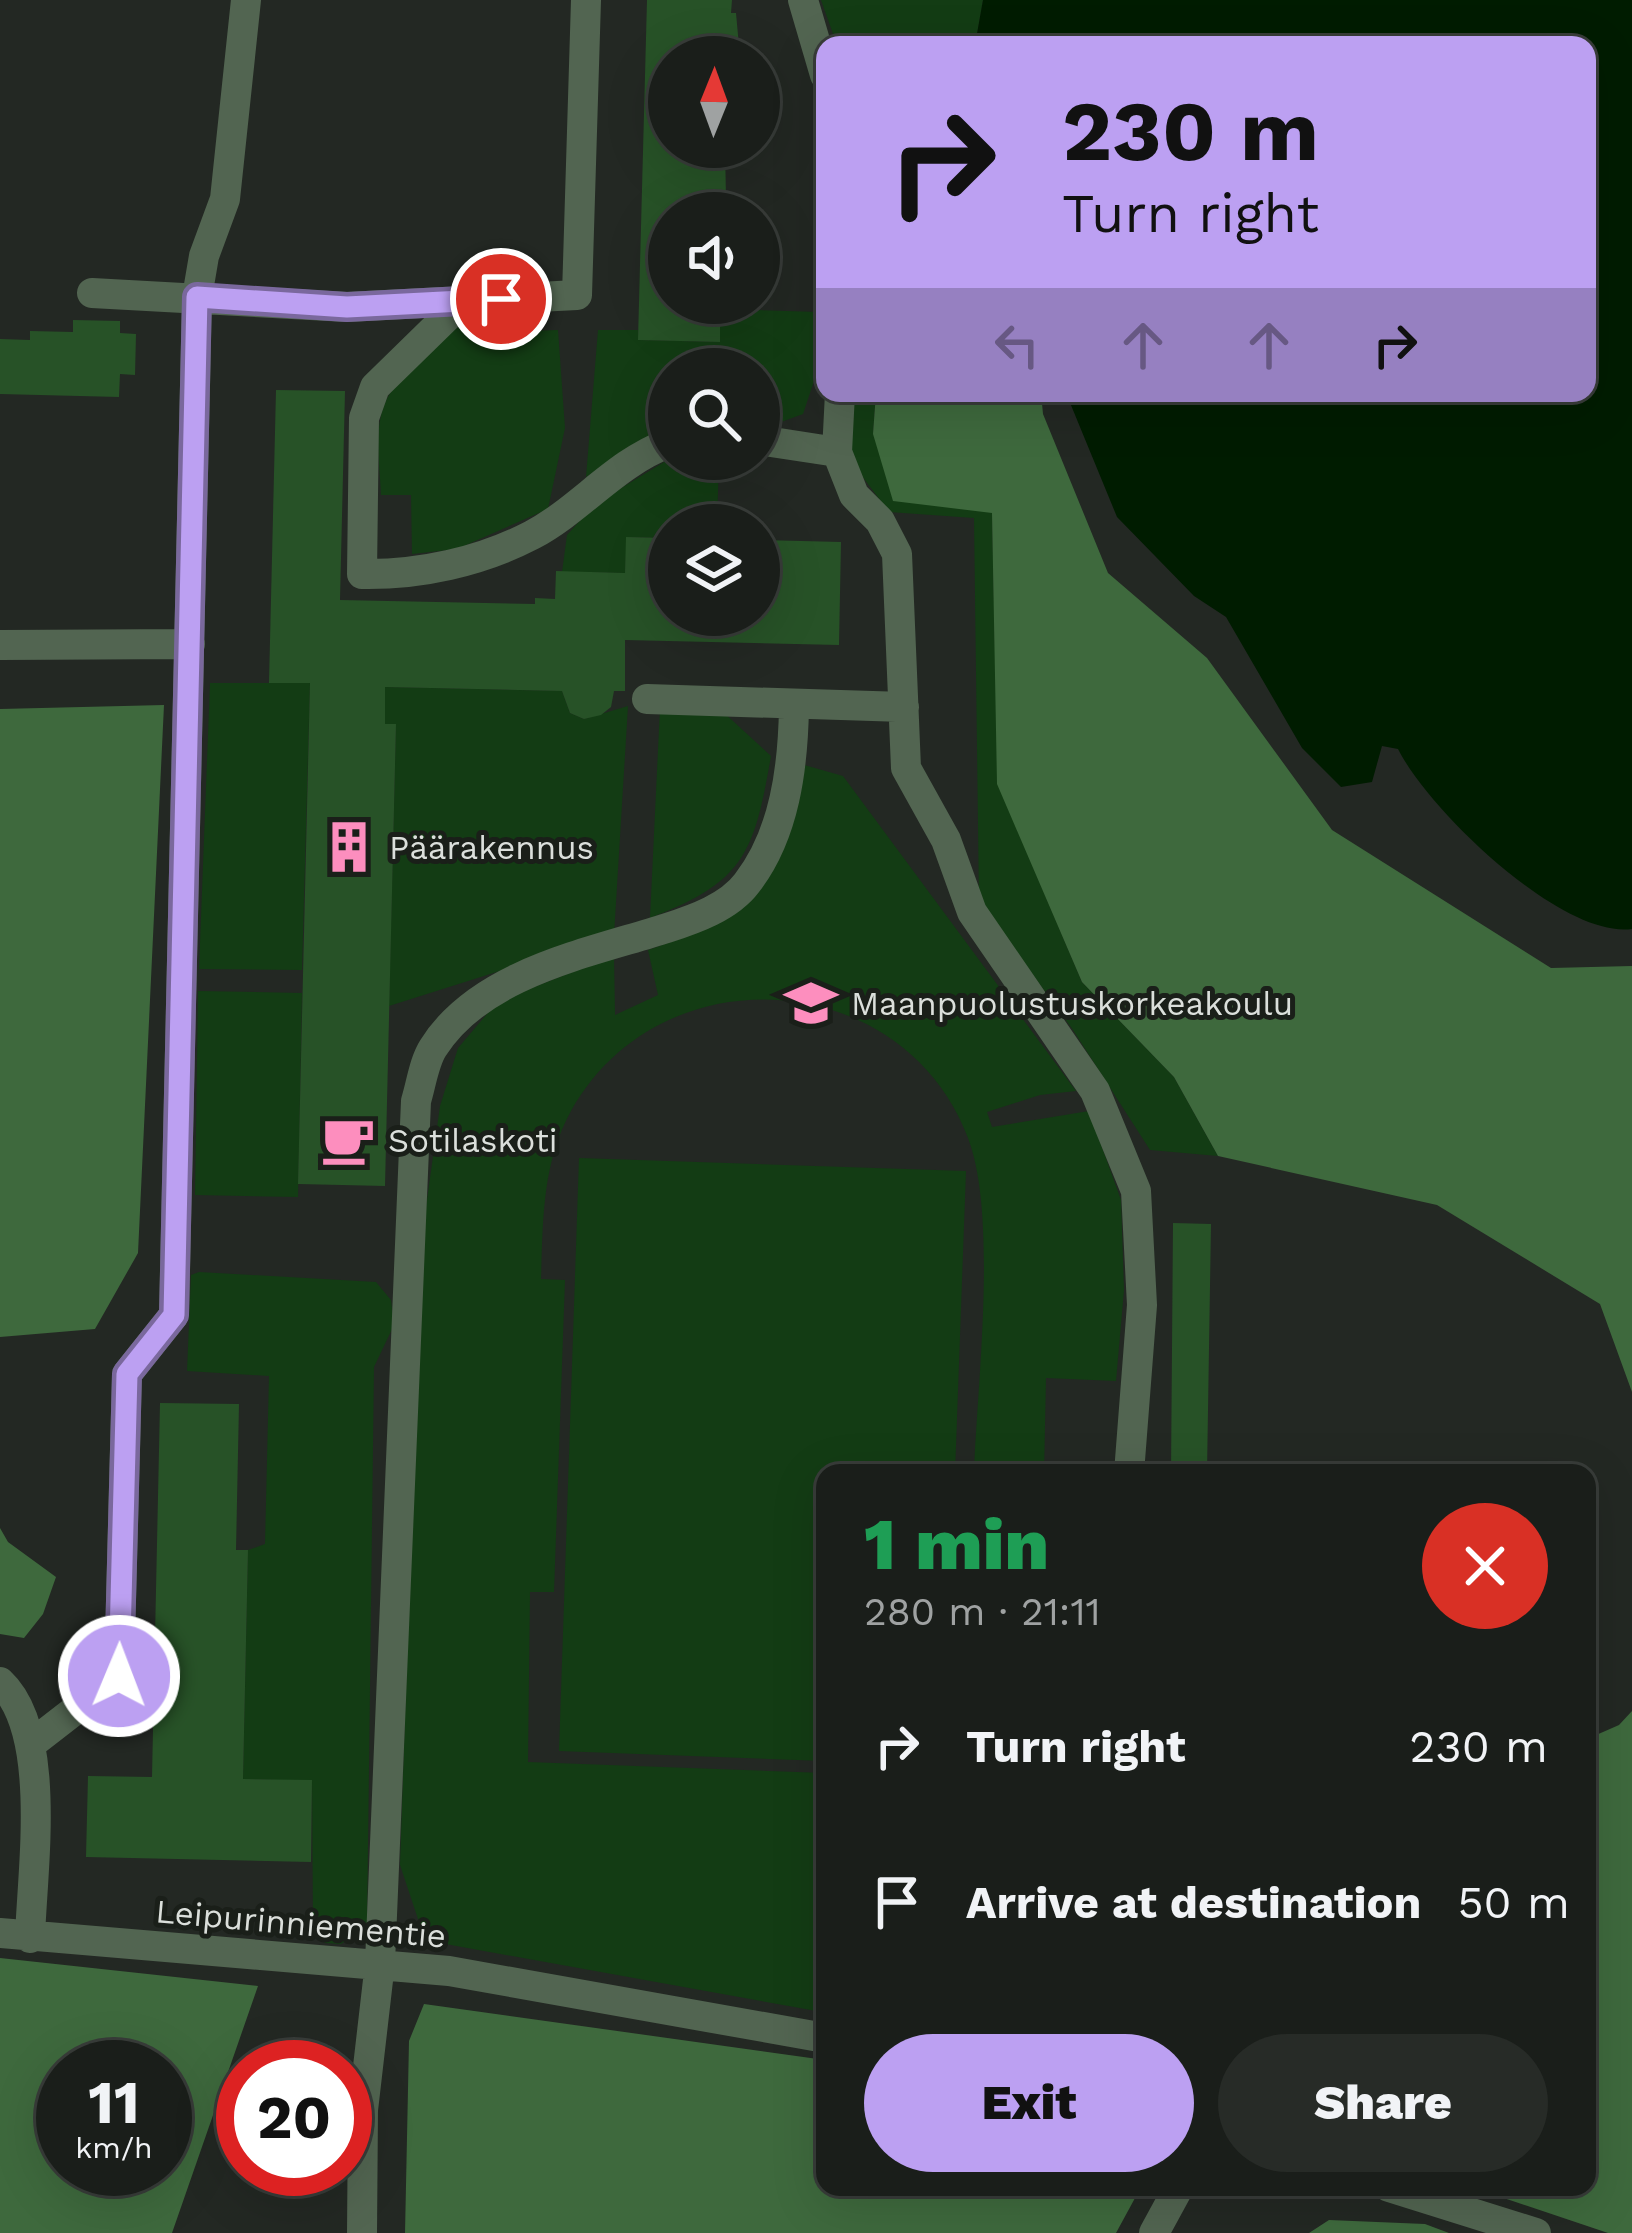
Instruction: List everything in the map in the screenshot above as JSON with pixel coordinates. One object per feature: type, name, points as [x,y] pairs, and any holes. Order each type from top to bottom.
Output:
[{"type":"street","points":[[30,1745],[119,1676],[127,1374],[174,1315],[197,297],[204,256],[225,199],[246,0]]},
{"type":"street","points":[[92,292],[347,307],[577,295],[586,0]]},
{"type":"street","points":[[803,0],[816,44]]},
{"type":"street","points":[[463,301],[375,387],[364,418],[362,574],[407,575],[533,534],[626,464],[648,453]]},
{"type":"street","points":[[840,402],[837,452],[854,495],[880,521],[897,554],[906,768],[946,840],[972,912],[1095,1091],[1136,1190],[1142,1305],[1131,1464]]},
{"type":"street","points":[[780,443],[837,452]]},
{"type":"street","points":[[0,646],[190,644]]},
{"type":"street","points":[[647,699],[794,707],[904,706]]},
{"type":"street","points":[[362,2233],[363,2110],[380,1963],[416,1101],[432,1049],[481,1000],[524,976],[685,922],[724,904],[747,884],[779,824],[793,755],[794,707]]},
{"type":"street","name":"Leipurinniementie","points":[[0,1682],[15,1695],[30,1745],[34,1785],[15,1935],[380,1963],[658,2005],[816,2036]]},
{"type":"street","points":[[1154,2233],[1174,2196]]},
{"type":"street","points":[[1418,2196],[1536,2233]]},
{"type":"green space","points":[[821,0],[983,0],[977,36],[834,36]]},
{"type":"green space","points":[[490,310],[491,332],[558,330],[565,428],[548,509],[457,549],[412,554],[411,495],[381,495],[382,412],[393,389],[417,362],[463,324]]},
{"type":"green space","points":[[780,311],[816,312],[816,375],[803,414],[780,422],[780,348],[648,348],[648,441],[586,477],[598,330],[638,330],[638,340],[719,342],[720,324],[780,324]]},
{"type":"green space","points":[[849,402],[875,402],[873,434],[992,513],[998,784],[1082,982],[1174,1077],[1218,1156],[1150,1150],[1073,1030],[979,901],[974,518],[889,512],[847,456]]},
{"type":"green space","points":[[875,402],[1042,402],[1108,573],[1207,658],[1332,830],[1551,968],[1632,966],[1632,1392],[1600,1304],[1437,1205],[1218,1156],[1174,1077],[1082,982],[997,784],[992,513],[893,501],[873,434]]},
{"type":"green space","points":[[648,472],[648,480],[718,480],[718,504],[648,504],[648,538],[627,537],[625,573],[562,572],[567,535],[595,504]]},
{"type":"green space","points":[[210,683],[310,683],[302,970],[199,969]]},
{"type":"green space","points":[[385,687],[562,691],[570,713],[584,719],[628,706],[614,935],[389,1006],[396,725],[385,724]]},
{"type":"green space","points":[[164,705],[138,1253],[95,1329],[0,1337],[0,709]]},
{"type":"green space","points":[[660,708],[721,710],[771,756],[758,817],[740,860],[707,891],[650,918]]},
{"type":"green space","points":[[801,764],[843,776],[1076,1091],[1040,1095],[987,1112],[992,1127],[1089,1111],[1121,1200],[1124,1290],[1116,1381],[1046,1378],[1044,1464],[975,1464],[984,1255],[977,1171],[968,1138],[936,1081],[891,1039],[837,1012],[778,1000],[719,1004],[661,1024],[611,1059],[561,1131],[546,1193],[541,1279],[565,1280],[554,1592],[530,1592],[528,1762],[816,1773],[816,2011],[440,1943],[420,1925],[400,1865],[421,1243],[440,1106],[458,1048],[498,1001],[614,956],[615,1015],[658,995],[648,950],[689,935],[742,904],[759,886],[781,838]]},
{"type":"green space","points":[[198,991],[302,993],[298,1197],[195,1195]]},
{"type":"green space","points":[[579,1158],[966,1171],[955,1464],[816,1464],[816,1761],[559,1751]]},
{"type":"green space","points":[[191,1275],[376,1282],[391,1300],[394,1325],[374,1367],[367,1927],[341,1944],[325,1943],[313,1926],[312,1781],[243,1779],[248,1550],[265,1544],[269,1376],[187,1371]]},
{"type":"green space","points":[[0,1528],[8,1542],[56,1577],[43,1614],[24,1638],[0,1634]]},
{"type":"green space","points":[[1632,1711],[1632,2233],[1608,2233],[1498,2196],[1596,2196],[1596,1735],[1619,1725]]},
{"type":"green space","points":[[0,1958],[258,1986],[239,2040],[216,2040],[216,2107],[192,2176],[192,2040],[36,2040],[36,2196],[185,2196],[172,2233],[0,2233]]},
{"type":"green space","points":[[424,2004],[816,2059],[816,2196],[1136,2196],[1116,2233],[405,2233],[409,2041]]},
{"type":"green space","points":[[1329,2220],[1425,2224],[1449,2233],[1309,2233]]},
{"type":"shaded area","points":[[983,0],[1632,0],[1632,929],[1603,927],[1535,892],[1437,804],[1398,749],[1382,746],[1372,782],[1341,787],[1302,748],[1226,617],[1194,596],[1117,517],[1070,402],[1596,402],[1596,36],[977,36]]},
{"type":"building","points":[[647,0],[732,0],[738,36],[648,36],[648,168],[725,168],[726,192],[648,192],[648,324],[720,324],[720,342],[638,340]]},
{"type":"building","points":[[73,320],[120,321],[120,333],[136,334],[135,375],[120,374],[119,397],[0,394],[0,339],[30,340],[30,331],[73,332]]},
{"type":"building","name":"Päärakennus","points":[[276,390],[345,391],[340,600],[535,604],[535,598],[555,599],[556,571],[625,573],[626,537],[648,538],[648,636],[780,636],[780,541],[841,542],[839,645],[625,640],[625,691],[614,691],[611,707],[601,715],[584,719],[570,713],[562,691],[385,687],[385,724],[396,724],[385,1186],[298,1184],[310,683],[269,683]]},
{"type":"building","points":[[1173,1223],[1211,1224],[1207,1464],[1171,1464]]},
{"type":"building","points":[[160,1403],[239,1404],[236,1550],[248,1550],[243,1779],[312,1780],[311,1862],[86,1857],[88,1776],[152,1777]]},
{"type":"place","name":"Päärakennus","points":[[349,847]]},
{"type":"place","name":"Maanpuolustuskorkeakoulu","points":[[811,1003]]},
{"type":"place","name":"Sotilaskoti","points":[[348,1140]]},
{"type":"route","points":[[119,1676],[127,1374],[174,1315],[197,297],[347,307],[501,299]]}]
